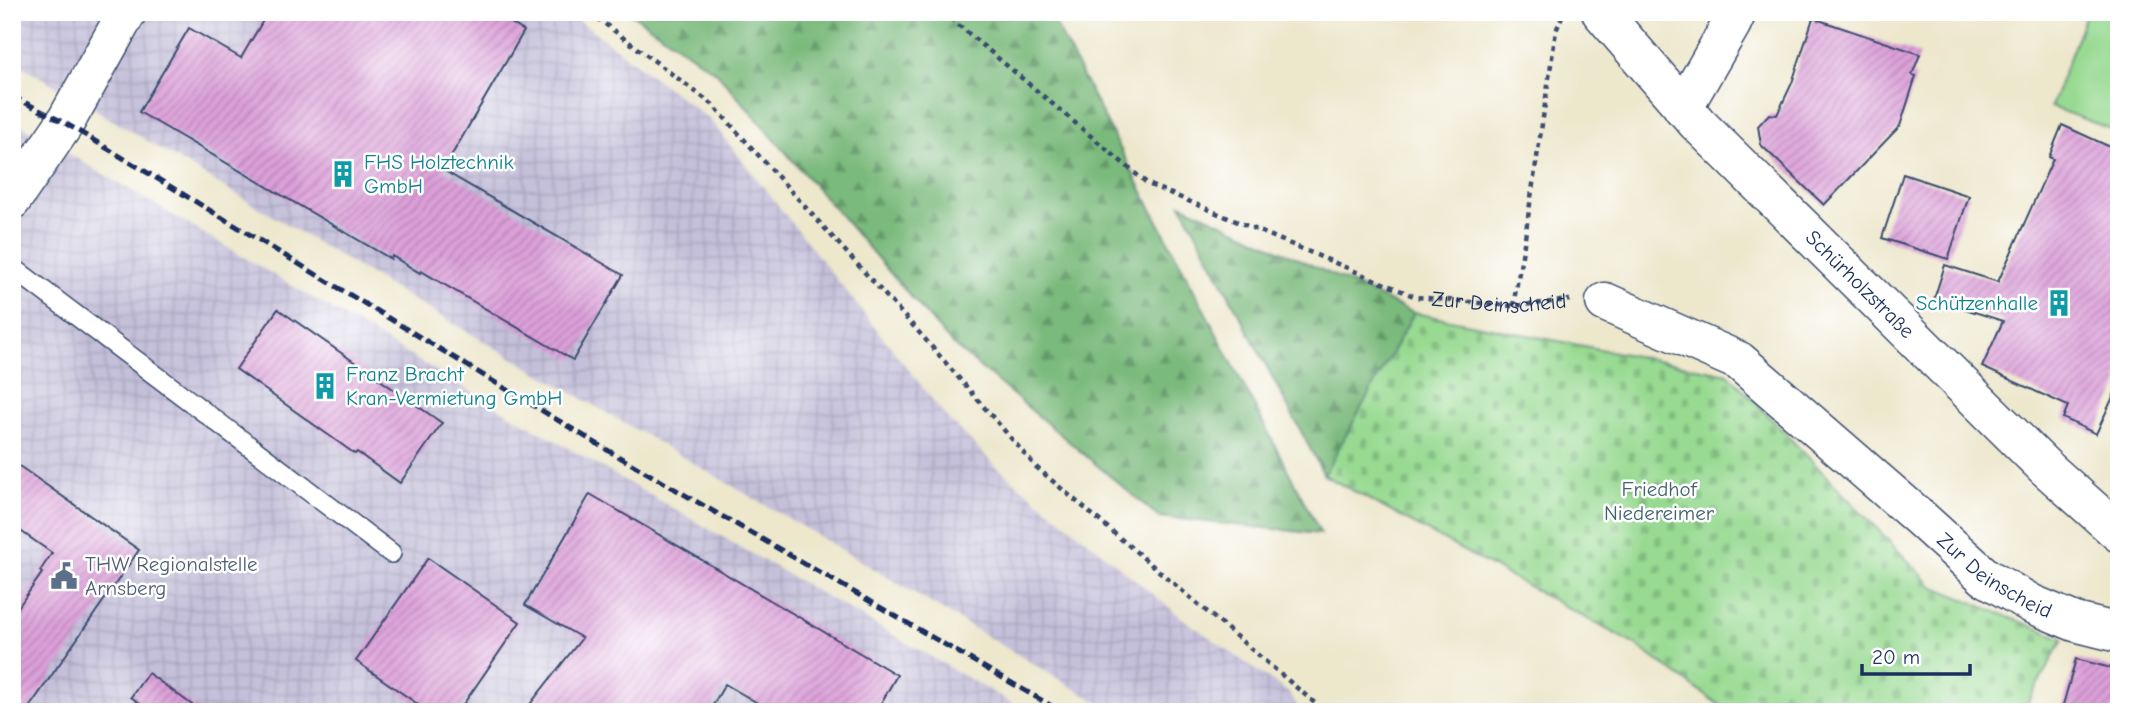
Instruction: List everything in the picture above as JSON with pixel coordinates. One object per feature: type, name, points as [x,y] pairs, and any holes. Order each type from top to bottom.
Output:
[{"type":"street","points":[[12,200],[65,123],[127,12]]},
{"type":"street","name":"Schürholzstraße","points":[[1601,12],[1683,108],[2044,466],[2119,533]]},
{"type":"street","points":[[1683,108],[1737,12]]},
{"type":"street","name":"Zur Deinscheid","points":[[1605,302],[1739,361],[1984,577],[2032,604],[2075,622],[2119,633]]},
{"type":"lane","points":[[12,267],[391,553]]},
{"type":"path","points":[[589,12],[712,104],[925,339],[1036,467],[1316,704],[1318,712]]},
{"type":"path","name":"Zur Deinscheid","points":[[943,12],[1148,184],[1416,297],[1513,306],[1564,300],[1605,302]]},
{"type":"path","points":[[1513,306],[1556,31],[1564,12]]},
{"type":"shaded area","points":[[12,12],[568,12],[710,120],[947,418],[998,468],[1182,618],[1289,693],[1301,712],[1114,712],[406,296],[12,60]]},
{"type":"shaded area","points":[[12,120],[502,410],[1027,712],[12,712]]},
{"type":"green space","points":[[629,12],[1049,12],[1321,534],[1159,517],[951,343],[717,73]]},
{"type":"green space","points":[[2087,12],[2119,12],[2119,132],[2051,107]]},
{"type":"green space","points":[[1181,204],[1414,313],[1324,475]]},
{"type":"green space","name":"Friedhof Niedereimer","points":[[1414,313],[1728,374],[1932,586],[2063,639],[2022,712],[1729,712],[1634,644],[1324,475]]},
{"type":"building","name":"FHS Holztechnik GmbH","points":[[268,12],[493,12],[524,31],[443,170],[623,275],[573,360],[421,271],[420,273],[392,256],[391,259],[139,112],[189,28],[241,58]]},
{"type":"building","points":[[1813,18],[1920,54],[1900,126],[1824,205],[1761,145],[1758,126],[1769,114],[1777,115],[1792,83]]},
{"type":"building","name":"Schützenhalle","points":[[2062,125],[2119,151],[2119,384],[2096,434],[2063,418],[2068,406],[1982,367],[2003,321],[1934,299],[1945,265],[1998,282],[2053,159],[2049,157]]},
{"type":"building","points":[[1903,174],[1969,196],[1948,259],[1882,238]]},
{"type":"building","name":"Franz Bracht Kran-Vermietung GmbH","points":[[278,309],[442,423],[400,483],[236,369]]},
{"type":"building","points":[[12,461],[139,550],[26,712],[12,712],[12,616],[42,573],[40,571],[52,553],[12,525]]},
{"type":"building","points":[[590,494],[897,675],[876,712],[773,712],[725,684],[709,712],[524,712],[582,638],[525,605]]},
{"type":"building","points":[[428,558],[520,622],[458,712],[429,712],[356,661]]},
{"type":"building","points":[[2076,659],[2119,670],[2119,697],[2115,712],[2061,712]]},
{"type":"building","points":[[148,673],[202,712],[152,712],[131,697]]},
{"type":"railway","points":[[12,96],[65,123],[609,451],[1062,712]]},
{"type":"place","name":"FHS Holztechnik GmbH","points":[[343,174]]},
{"type":"place","name":"Schützenhalle","points":[[2059,303]]},
{"type":"place","name":"Franz Bracht Kran-Vermietung GmbH","points":[[325,386]]},
{"type":"place","name":"THW Regionalstelle Arnsberg","points":[[64,576]]}]
